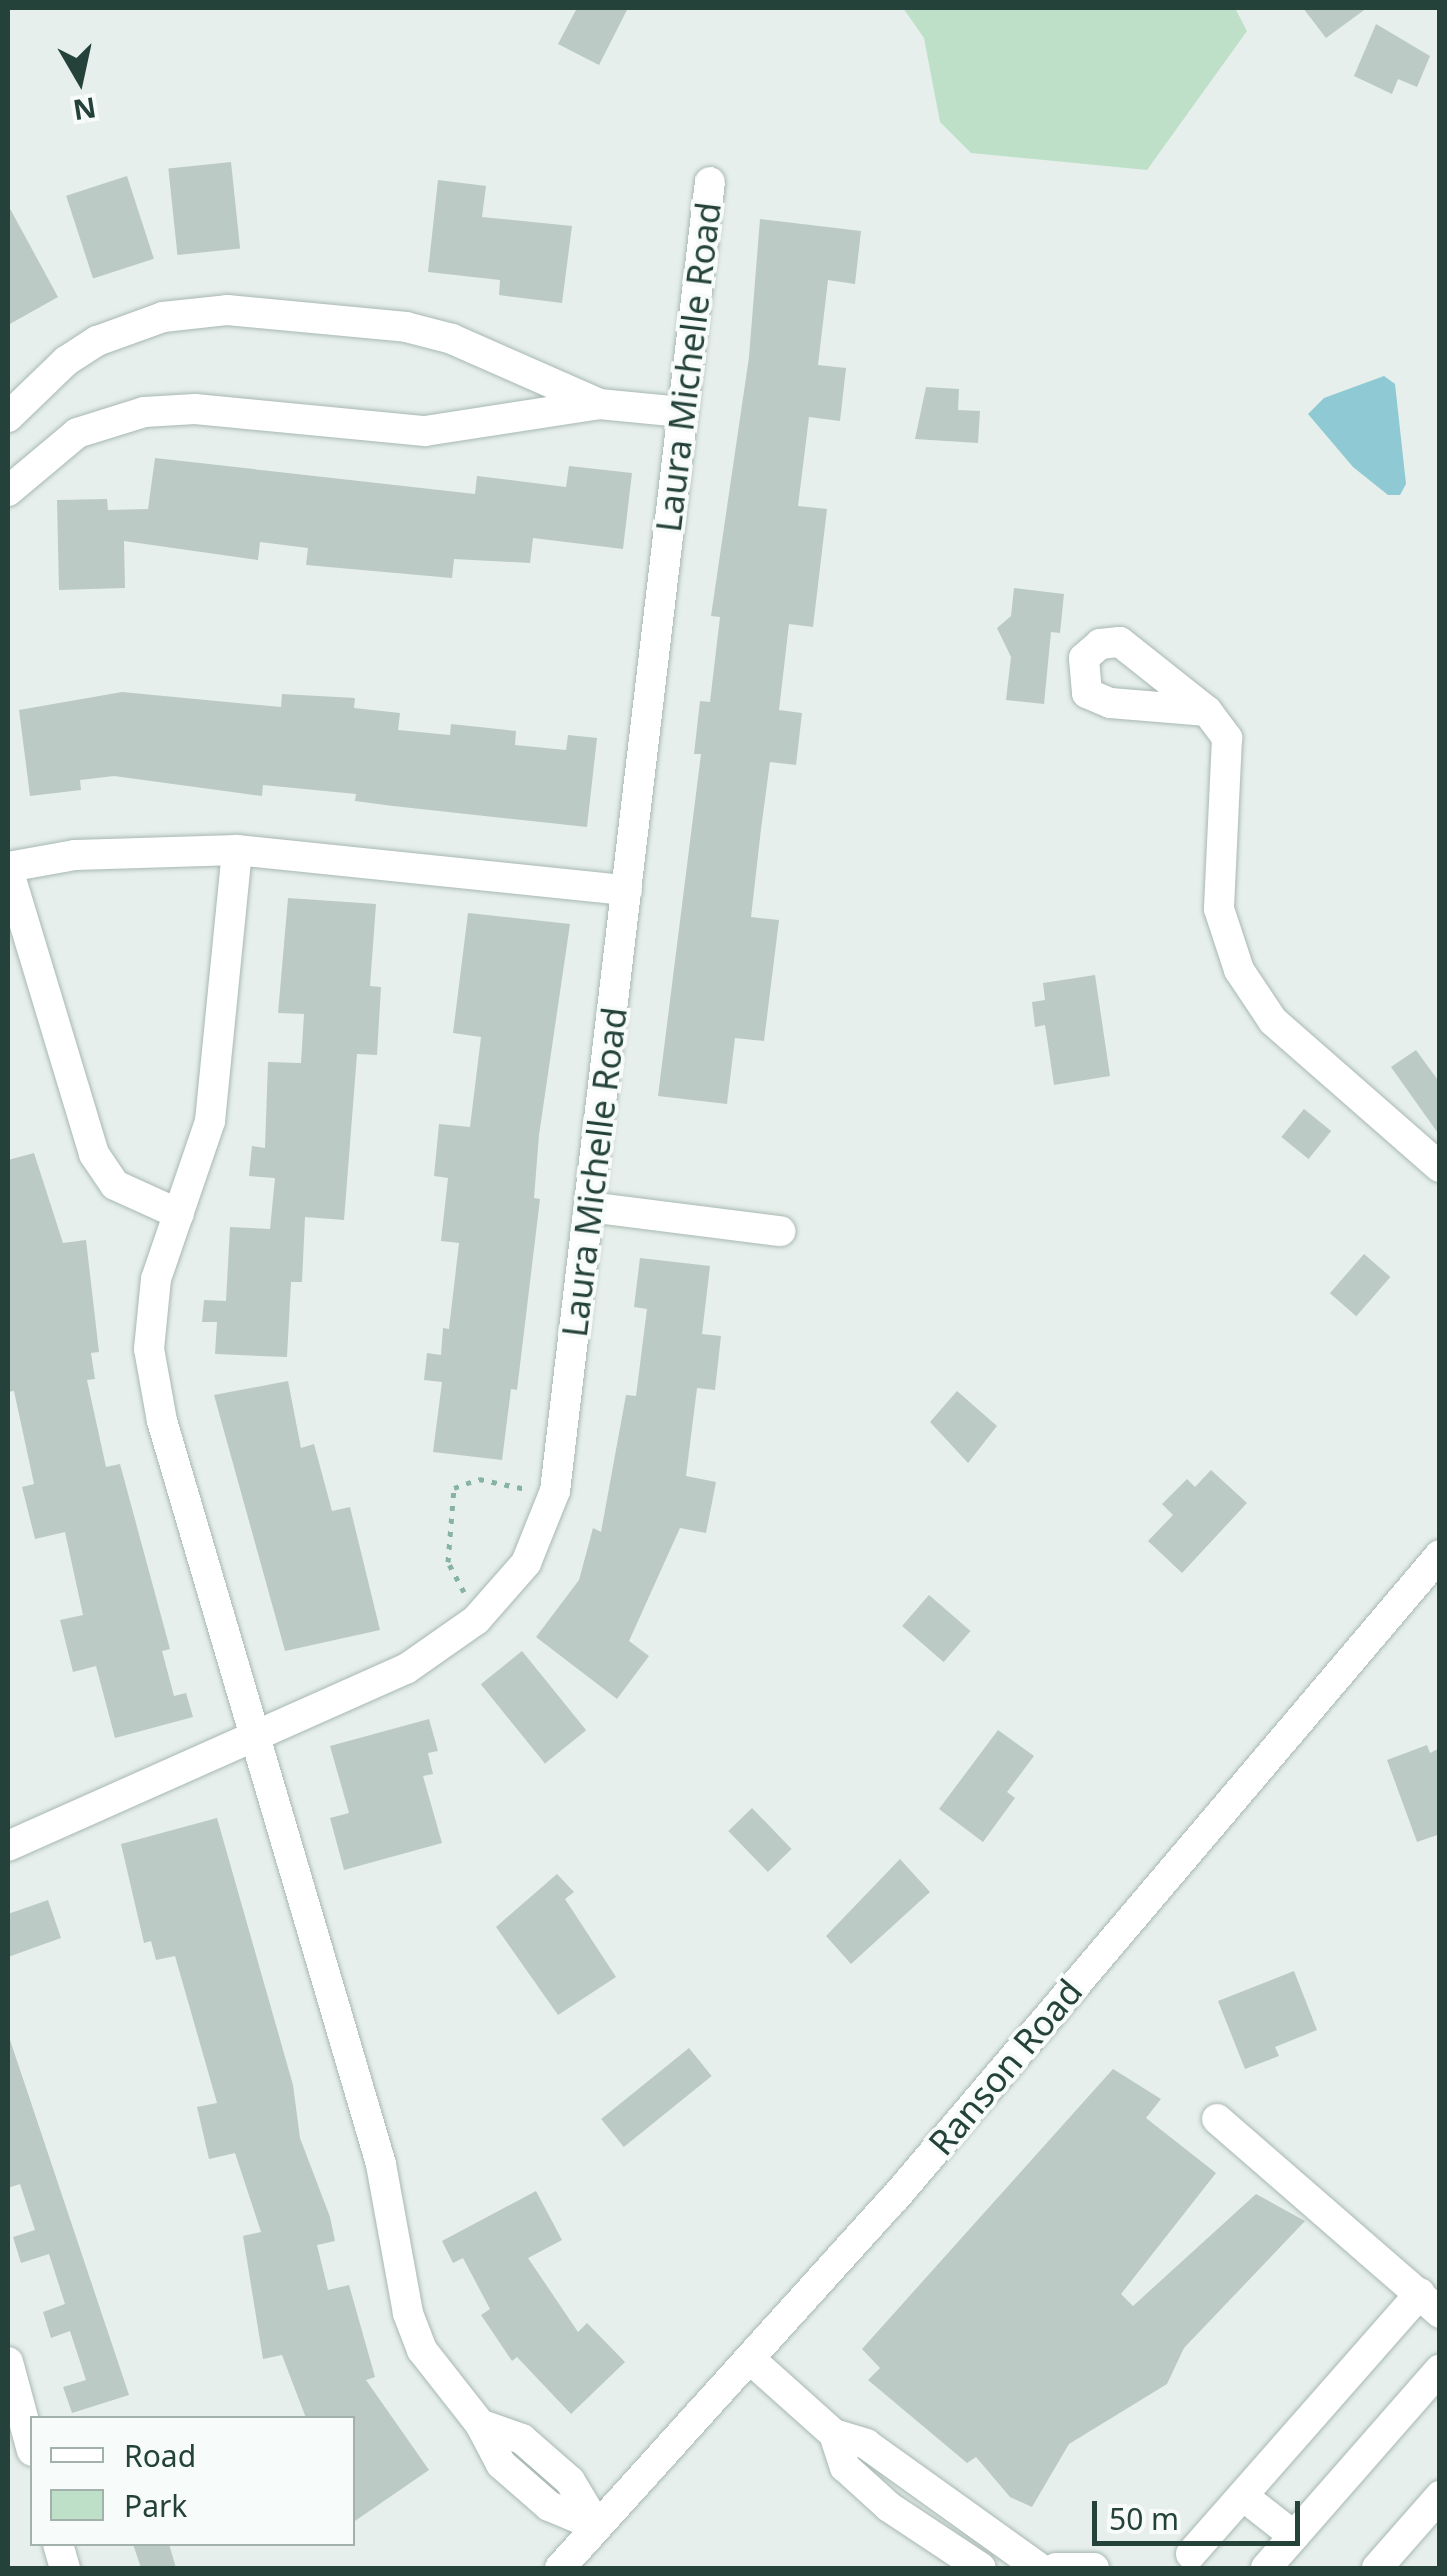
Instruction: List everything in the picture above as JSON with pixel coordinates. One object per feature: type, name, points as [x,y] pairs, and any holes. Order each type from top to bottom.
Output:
[{"type":"street","name":"Laura Michelle Road","points":[[11,1834],[406,1668],[476,1620],[526,1563],[555,1491],[710,182]]},
{"type":"street","points":[[8,417],[66,361],[97,341],[164,316],[227,310],[406,327],[452,338],[599,404]]},
{"type":"street","points":[[8,491],[77,433],[144,412],[194,410],[425,432],[599,404],[682,412]]},
{"type":"street","points":[[1208,711],[1227,738],[1219,909],[1238,970],[1273,1021],[1440,1166]]},
{"type":"street","points":[[237,850],[210,1121],[156,1279],[149,1349],[153,1385],[381,2164],[408,2313],[422,2350],[480,2424],[501,2464],[549,2506],[597,2526]]},
{"type":"street","points":[[179,1214],[115,1185],[94,1154],[8,868],[76,855],[237,850],[627,890]]},
{"type":"street","points":[[589,1208],[780,1230]]},
{"type":"street","name":"Ranson Road","points":[[560,2568],[750,2359],[1428,1591],[1440,1555]]},
{"type":"street","points":[[1191,2554],[1430,2303],[1217,2119]]},
{"type":"street","points":[[750,2359],[834,2434],[866,2444],[1038,2568]]},
{"type":"street","points":[[8,2362],[30,2444]]},
{"type":"street","points":[[1266,2568],[1440,2368]]},
{"type":"street","points":[[834,2434],[845,2467],[888,2508],[981,2568]]},
{"type":"street","points":[[1243,2496],[1294,2536]]},
{"type":"street","points":[[1377,2568],[1440,2496]]},
{"type":"street","points":[[1056,2568],[1094,2568]]},
{"type":"path","points":[[464,1592],[448,1562],[454,1488],[479,1479],[526,1489]]},
{"type":"green space","points":[[903,8],[1235,8],[1247,31],[1147,170],[971,153],[940,122],[924,38]]},
{"type":"water","points":[[1384,376],[1395,384],[1406,484],[1400,495],[1388,495],[1353,467],[1308,414],[1324,398]]},
{"type":"building","points":[[577,8],[628,8],[599,65],[558,44]]},
{"type":"building","points":[[1303,8],[1367,8],[1326,38]]},
{"type":"building","points":[[1376,24],[1430,56],[1417,87],[1398,79],[1392,94],[1354,76]]},
{"type":"building","points":[[231,162],[240,249],[177,255],[168,169]]},
{"type":"building","points":[[127,176],[154,259],[93,279],[66,196]]},
{"type":"building","points":[[438,180],[486,186],[482,217],[572,226],[562,303],[499,295],[500,280],[428,272]]},
{"type":"building","points":[[8,205],[58,297],[8,325]]},
{"type":"building","points":[[760,219],[861,231],[855,284],[828,280],[818,365],[846,368],[840,421],[809,417],[798,506],[827,509],[813,627],[789,624],[779,710],[802,713],[796,765],[770,762],[761,829],[751,917],[779,920],[764,1041],[735,1038],[727,1104],[658,1096],[701,754],[694,754],[700,701],[710,702],[720,617],[711,616],[749,357]]},
{"type":"building","points":[[926,387],[959,389],[958,410],[980,411],[978,443],[915,439]]},
{"type":"building","points":[[155,458],[475,494],[477,476],[566,487],[569,466],[632,473],[623,549],[533,538],[530,563],[454,559],[452,578],[306,565],[308,548],[260,542],[258,560],[124,541],[125,588],[59,590],[57,500],[107,499],[108,510],[148,509]]},
{"type":"building","points":[[1014,588],[1064,594],[1060,633],[1051,632],[1044,704],[1006,700],[1011,657],[997,628],[1011,616]]},
{"type":"building","points":[[122,692],[281,707],[282,694],[355,698],[354,708],[400,713],[398,730],[450,735],[451,724],[516,731],[515,745],[566,750],[568,735],[597,738],[587,827],[355,801],[356,794],[263,785],[262,796],[114,776],[80,780],[81,790],[30,796],[19,710]]},
{"type":"building","points":[[288,898],[376,904],[370,986],[381,987],[377,1055],[357,1054],[344,1220],[305,1217],[302,1282],[291,1282],[287,1357],[215,1354],[217,1322],[202,1322],[204,1300],[226,1301],[230,1227],[270,1229],[275,1178],[249,1176],[252,1146],[265,1148],[268,1062],[301,1063],[304,1014],[278,1013]]},
{"type":"building","points":[[468,913],[570,924],[539,1135],[534,1198],[540,1199],[517,1390],[511,1389],[502,1460],[433,1452],[442,1382],[424,1380],[427,1353],[441,1355],[443,1328],[449,1329],[459,1243],[441,1241],[448,1178],[434,1176],[439,1124],[470,1127],[481,1037],[453,1033]]},
{"type":"building","points":[[1095,975],[1110,1076],[1054,1085],[1045,1025],[1035,1027],[1032,1002],[1045,1000],[1043,983]]},
{"type":"building","points":[[1416,1050],[1440,1083],[1440,1136],[1391,1067]]},
{"type":"building","points":[[1304,1109],[1331,1131],[1309,1159],[1281,1137]]},
{"type":"building","points":[[34,1153],[63,1243],[86,1240],[99,1352],[91,1353],[95,1379],[87,1380],[106,1467],[120,1464],[170,1649],[162,1651],[174,1696],[186,1693],[193,1717],[115,1738],[96,1666],[73,1672],[60,1620],[83,1615],[65,1532],[35,1539],[22,1487],[34,1484],[14,1391],[8,1392],[8,1160]]},
{"type":"building","points":[[1364,1254],[1390,1277],[1356,1316],[1330,1293]]},
{"type":"building","points":[[640,1258],[710,1266],[702,1334],[721,1336],[715,1390],[697,1388],[686,1476],[716,1482],[706,1533],[680,1528],[629,1641],[649,1656],[617,1699],[536,1637],[579,1580],[593,1528],[601,1532],[626,1395],[636,1396],[647,1309],[634,1307]]},
{"type":"building","points":[[288,1381],[301,1448],[314,1444],[332,1511],[350,1507],[380,1630],[285,1651],[214,1395]]},
{"type":"building","points":[[957,1391],[997,1426],[968,1463],[930,1422]]},
{"type":"building","points":[[1211,1470],[1247,1503],[1182,1573],[1148,1541],[1173,1515],[1162,1504],[1187,1479],[1195,1487]]},
{"type":"building","points":[[929,1595],[971,1631],[944,1662],[902,1626]]},
{"type":"building","points":[[522,1651],[586,1730],[545,1764],[481,1684]]},
{"type":"building","points":[[429,1719],[438,1751],[428,1753],[433,1774],[423,1776],[442,1843],[344,1870],[330,1818],[349,1813],[330,1746]]},
{"type":"building","points":[[998,1730],[1034,1756],[1007,1792],[1015,1798],[983,1842],[939,1809]]},
{"type":"building","points":[[1427,1745],[1430,1753],[1440,1748],[1440,1834],[1417,1842],[1387,1760]]},
{"type":"building","points":[[752,1808],[792,1849],[768,1872],[728,1831]]},
{"type":"building","points":[[217,1818],[293,2085],[300,2138],[330,2217],[335,2241],[317,2245],[328,2290],[349,2285],[375,2377],[366,2380],[429,2470],[355,2521],[355,2416],[305,2416],[282,2355],[263,2359],[243,2236],[261,2232],[235,2153],[209,2159],[197,2107],[217,2103],[175,1956],[156,1960],[151,1941],[144,1943],[121,1844]]},
{"type":"building","points":[[900,1859],[930,1892],[851,1964],[826,1936]]},
{"type":"building","points":[[557,1874],[574,1892],[565,1899],[616,1977],[558,2015],[496,1927]]},
{"type":"building","points":[[48,1900],[61,1938],[8,1957],[8,1914]]},
{"type":"building","points":[[1294,1971],[1317,2030],[1275,2047],[1279,2056],[1245,2069],[1218,2001]]},
{"type":"building","points":[[8,2034],[129,2395],[72,2413],[63,2387],[86,2380],[70,2331],[51,2338],[43,2312],[65,2304],[49,2254],[21,2263],[13,2237],[35,2230],[20,2184],[8,2188]]},
{"type":"building","points":[[689,2048],[712,2076],[624,2147],[601,2119]]},
{"type":"building","points":[[1113,2069],[1161,2099],[1146,2118],[1216,2173],[1121,2294],[1133,2306],[1256,2194],[1305,2221],[1184,2348],[1167,2384],[1069,2444],[1032,2507],[1010,2497],[976,2457],[967,2463],[868,2380],[880,2368],[862,2349]]},
{"type":"building","points":[[536,2191],[562,2240],[528,2258],[578,2332],[587,2323],[625,2362],[571,2414],[517,2357],[512,2361],[481,2315],[490,2309],[463,2258],[453,2263],[442,2241]]},
{"type":"building","points":[[134,2546],[170,2546],[176,2568],[141,2568]]}]
